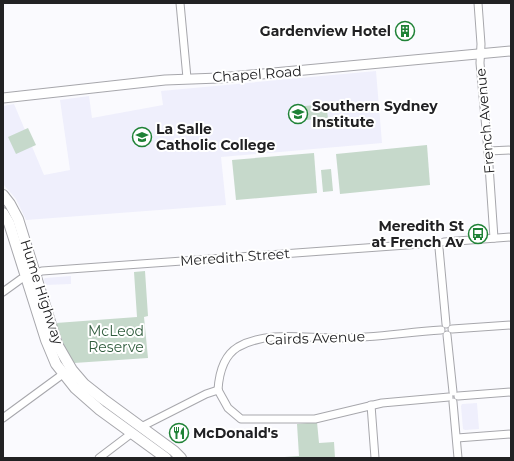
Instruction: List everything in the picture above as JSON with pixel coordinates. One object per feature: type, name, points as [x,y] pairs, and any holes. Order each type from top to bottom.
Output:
[{"type":"highway","name":"Hume Highway","points":[[3,195],[10,204],[51,354],[56,364],[75,388],[100,410],[166,458]]},
{"type":"highway","name":"Hume Highway","points":[[3,212],[14,221]]},
{"type":"highway","name":"Hume Highway","points":[[30,275],[57,344],[72,370],[84,384],[182,458]]},
{"type":"main road","name":"Chapel Road","points":[[3,98],[187,78],[219,78],[511,51]]},
{"type":"street","points":[[180,3],[187,78]]},
{"type":"street","name":"French Avenue","points":[[478,3],[481,44],[480,63],[494,238]]},
{"type":"street","points":[[488,151],[511,150]]},
{"type":"street","name":"Meredith Street","points":[[30,275],[42,271],[439,245],[511,237]]},
{"type":"street","points":[[439,245],[446,324],[442,326],[447,332],[458,458]]},
{"type":"street","points":[[3,292],[30,275]]},
{"type":"street","name":"Cairds Avenue","points":[[218,390],[222,367],[228,356],[236,348],[252,342],[282,337],[341,338],[447,332],[511,325]]},
{"type":"street","points":[[3,418],[63,374]]},
{"type":"street","points":[[141,427],[206,394],[218,390],[228,408],[241,419],[315,419],[382,403],[511,392]]},
{"type":"street","points":[[371,405],[375,458]]},
{"type":"street","points":[[99,458],[132,433]]},
{"type":"street","points":[[457,438],[511,434]]},
{"type":"shaded area","points":[[376,71],[382,143],[221,157],[226,205],[26,220],[16,199],[3,184],[3,106],[14,104],[44,175],[70,170],[60,100],[89,96],[92,118],[163,105],[161,91]]},
{"type":"shaded area","points":[[71,276],[71,284],[45,285],[45,278]]},
{"type":"shaded area","points":[[477,403],[479,429],[465,430],[463,429],[461,406],[462,404]]},
{"type":"green space","points":[[326,104],[328,118],[295,121],[294,107]]},
{"type":"green space","points":[[28,128],[36,145],[16,154],[8,137]]},
{"type":"green space","points":[[427,145],[430,185],[340,194],[336,154]]},
{"type":"green space","points":[[314,153],[317,193],[236,200],[232,160]]},
{"type":"green space","points":[[331,169],[333,191],[323,192],[321,170]]},
{"type":"green space","name":"McLeod Reserve","points":[[145,271],[148,316],[144,317],[148,358],[74,363],[65,348],[56,323],[137,317],[134,272]]},
{"type":"green space","points":[[317,422],[319,443],[334,442],[335,458],[270,458],[299,456],[297,424]]},
{"type":"place","name":"Gardenview Hotel","points":[[405,31]]},
{"type":"place","name":"Southern Sydney Institute","points":[[298,114]]},
{"type":"place","name":"La Salle Catholic College","points":[[142,137]]},
{"type":"place","name":"Meredith St at French Av","points":[[478,234]]},
{"type":"place","name":"McDonald's","points":[[179,433]]}]
